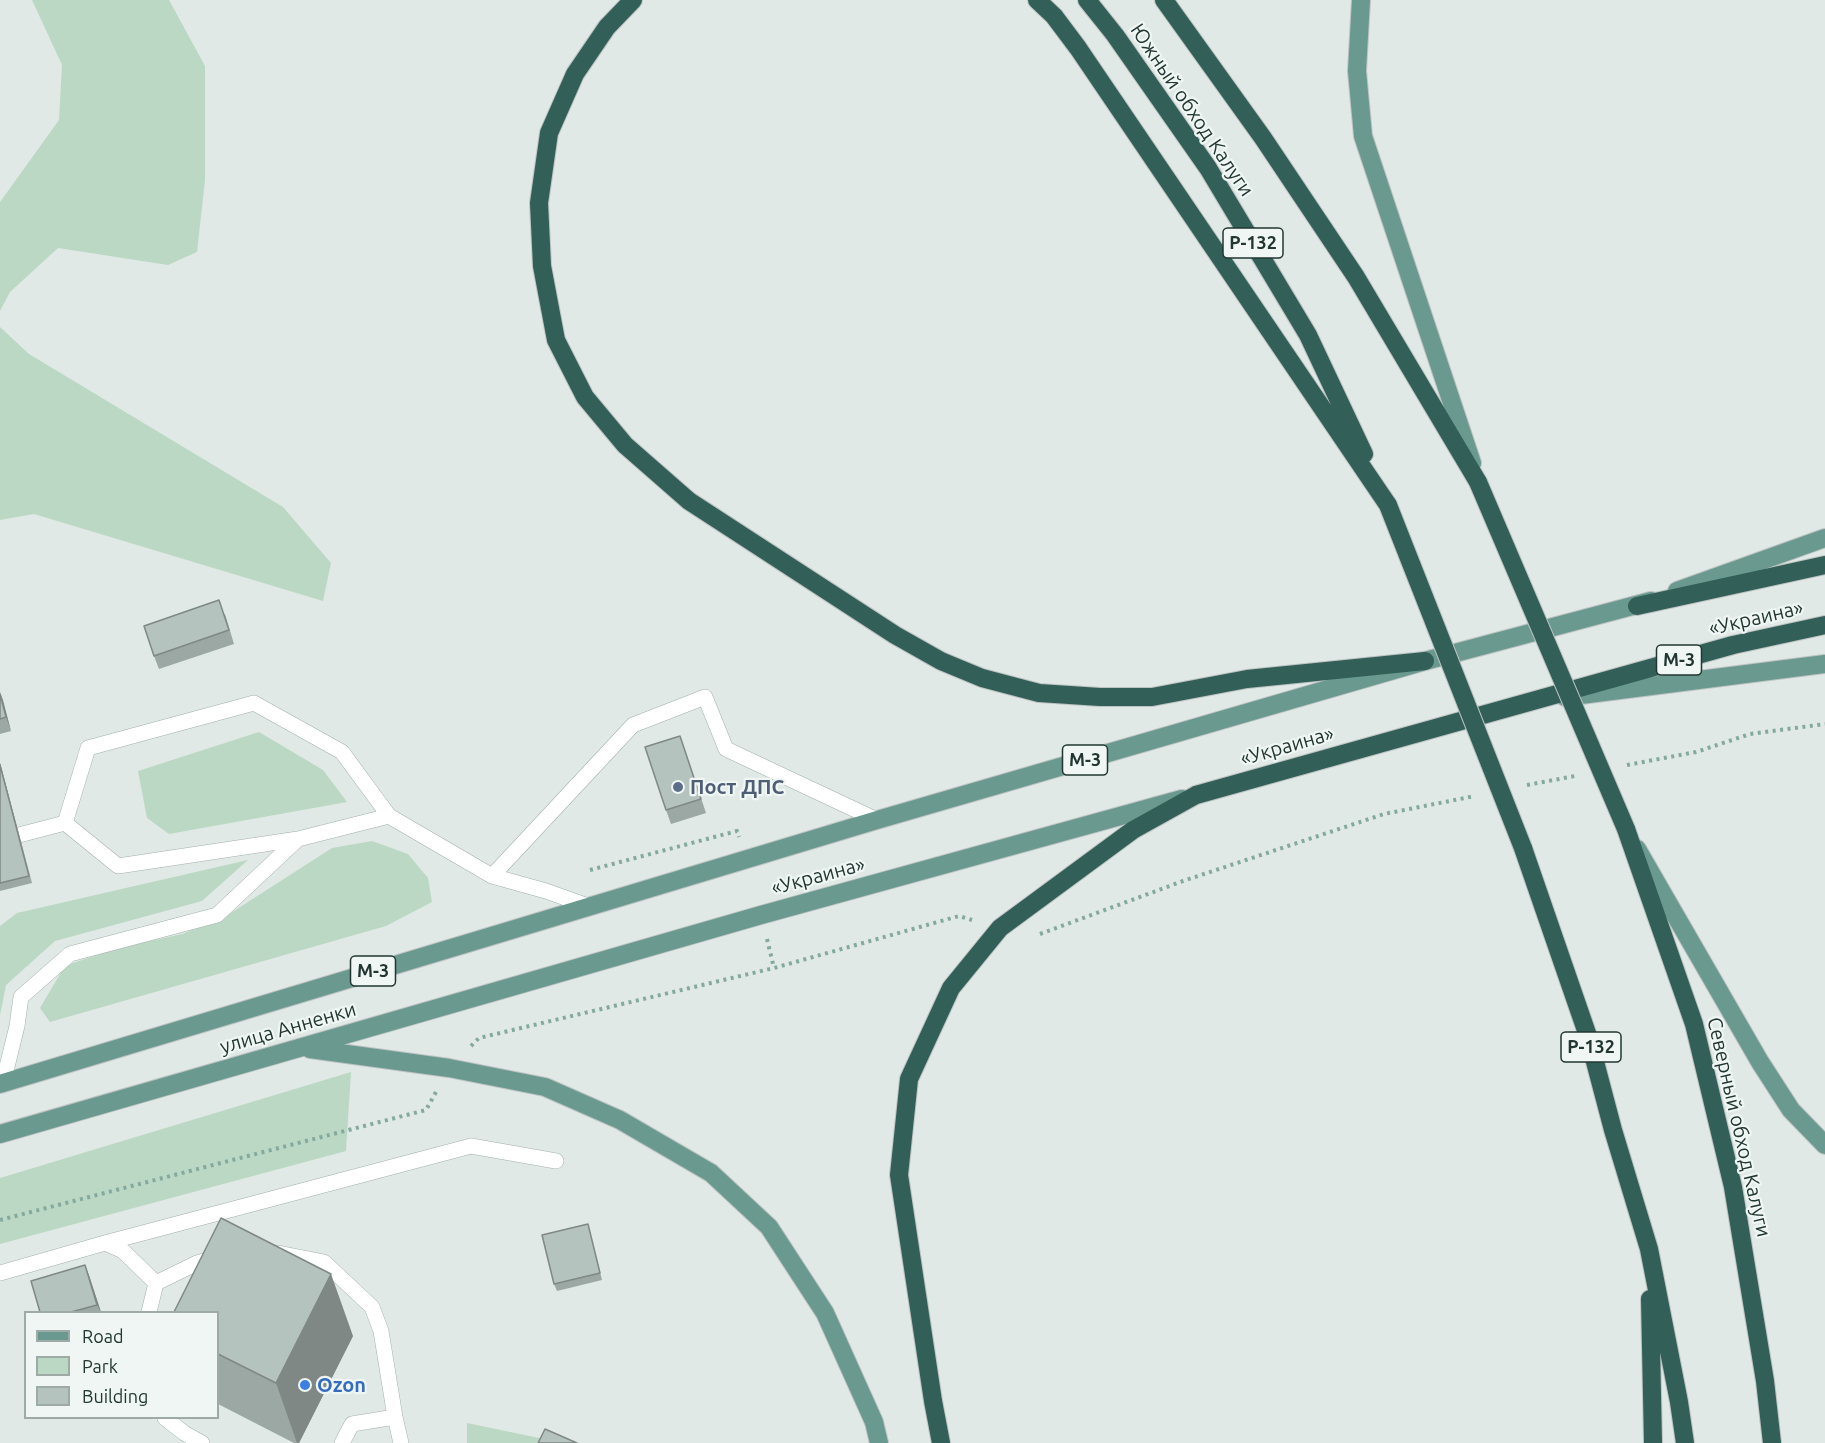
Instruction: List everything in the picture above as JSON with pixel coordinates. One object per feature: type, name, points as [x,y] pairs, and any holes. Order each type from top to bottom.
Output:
[{"type":"highway","points":[[633,0],[607,27],[575,74],[549,133],[539,203],[542,266],[556,340],[585,397],[625,445],[688,501],[895,635],[941,661],[982,678],[1039,693],[1100,697],[1152,697],[1247,679],[1425,661]]},
{"type":"highway","points":[[1037,0],[1054,16],[1092,68],[1388,505]]},
{"type":"highway","name":"Южный обход Калуги","points":[[1087,0],[1115,35],[1208,168],[1308,335],[1388,505]]},
{"type":"highway","name":"Южный обход Калуги","points":[[1164,0],[1263,138],[1356,277],[1478,482],[1626,829]]},
{"type":"highway","name":"Р-132","points":[[1388,505],[1523,848],[1589,1039],[1613,1130],[1649,1249]]},
{"type":"highway","name":"«Украина»","points":[[1637,606],[1825,565]]},
{"type":"highway","name":"«Украина»","points":[[1196,795],[1733,645],[1825,624]]},
{"type":"highway","points":[[941,1443],[899,1175],[909,1079],[951,988],[1000,928],[1133,830],[1196,795]]},
{"type":"highway","name":"Северный обход Калуги","points":[[1626,829],[1694,1024],[1733,1187],[1765,1381],[1772,1443]]},
{"type":"highway","points":[[1649,1249],[1653,1443]]},
{"type":"highway","points":[[1649,1249],[1685,1443]]},
{"type":"main road","points":[[1361,0],[1357,71],[1363,136],[1478,482]]},
{"type":"main road","points":[[1637,606],[1825,538]]},
{"type":"main road","name":"М-3","points":[[1425,661],[1637,606]]},
{"type":"main road","name":"«Украина»","points":[[746,859],[1425,661]]},
{"type":"main road","points":[[1534,701],[1825,664]]},
{"type":"main road","name":"«Украина»","points":[[761,915],[1196,795]]},
{"type":"main road","points":[[1626,829],[1760,1062],[1791,1110],[1825,1145]]},
{"type":"main road","name":"улица Анненки","points":[[2,1084],[746,859]]},
{"type":"main road","name":"улица Анненки","points":[[0,1134],[761,915]]},
{"type":"main road","points":[[302,1048],[449,1068],[545,1087],[620,1120],[711,1173],[769,1227],[825,1313],[874,1422],[879,1443]]},
{"type":"lane","points":[[492,876],[633,724],[705,697],[726,749],[877,820]]},
{"type":"lane","points":[[65,823],[88,748],[254,703],[342,752],[388,816],[492,876],[588,906]]},
{"type":"lane","points":[[65,823],[118,866],[298,839],[388,816]]},
{"type":"lane","points":[[19,835],[65,823]]},
{"type":"lane","points":[[2,1084],[17,1026],[21,997],[70,954],[217,915],[298,839]]},
{"type":"lane","points":[[0,1273],[471,1146],[556,1161]]},
{"type":"lane","points":[[105,1243],[123,1251],[156,1283]]},
{"type":"lane","points":[[267,1251],[324,1262],[372,1307],[381,1331],[401,1443]]},
{"type":"lane","points":[[156,1283],[197,1263],[232,1254]]},
{"type":"lane","points":[[149,1311],[156,1283]]},
{"type":"lane","points":[[342,1443],[352,1424],[395,1417]]},
{"type":"lane","points":[[166,1419],[183,1433],[202,1443]]},
{"type":"path","points":[[1627,765],[1696,752],[1750,734],[1825,723]]},
{"type":"path","points":[[1523,786],[1581,775]]},
{"type":"path","points":[[0,1220],[426,1110],[449,1068],[478,1038],[774,968],[959,916],[1033,936],[1183,880],[1384,814],[1477,795]]},
{"type":"green space","points":[[32,0],[169,0],[205,66],[205,180],[197,252],[168,265],[58,248],[10,292],[0,311],[0,202],[59,120],[62,65]]},
{"type":"green space","points":[[0,327],[29,354],[283,507],[331,563],[323,601],[34,514],[0,520]]},
{"type":"green space","points":[[259,732],[323,770],[347,802],[169,834],[147,818],[138,771]]},
{"type":"green space","points":[[372,841],[408,854],[428,878],[432,902],[386,926],[50,1022],[40,1008],[63,969],[70,964],[115,949],[182,934],[223,918],[332,848]]},
{"type":"green space","points":[[248,860],[202,901],[55,941],[6,985],[0,1015],[0,926],[17,913]]},
{"type":"green space","points":[[351,1072],[346,1151],[0,1244],[0,1178]]},
{"type":"green space","points":[[467,1423],[563,1443],[467,1443]]},
{"type":"building","points":[[219,600],[229,630],[154,656],[144,626]]},
{"type":"building","points":[[0,694],[6,717],[0,719]]},
{"type":"building","name":"Пост ДПС","points":[[680,736],[701,799],[666,810],[645,747]]},
{"type":"building","points":[[0,765],[29,876],[0,883]]},
{"type":"building","points":[[221,1218],[331,1274],[276,1383],[219,1354],[219,1311],[174,1311]]},
{"type":"building","points":[[588,1224],[600,1273],[554,1284],[542,1235]]},
{"type":"building","points":[[85,1265],[97,1305],[75,1311],[40,1311],[31,1281]]},
{"type":"building","points":[[545,1429],[577,1443],[538,1443]]},
{"type":"place","name":"Пост ДПС","points":[[678,787]]},
{"type":"place","name":"Ozon","points":[[305,1385]]}]
